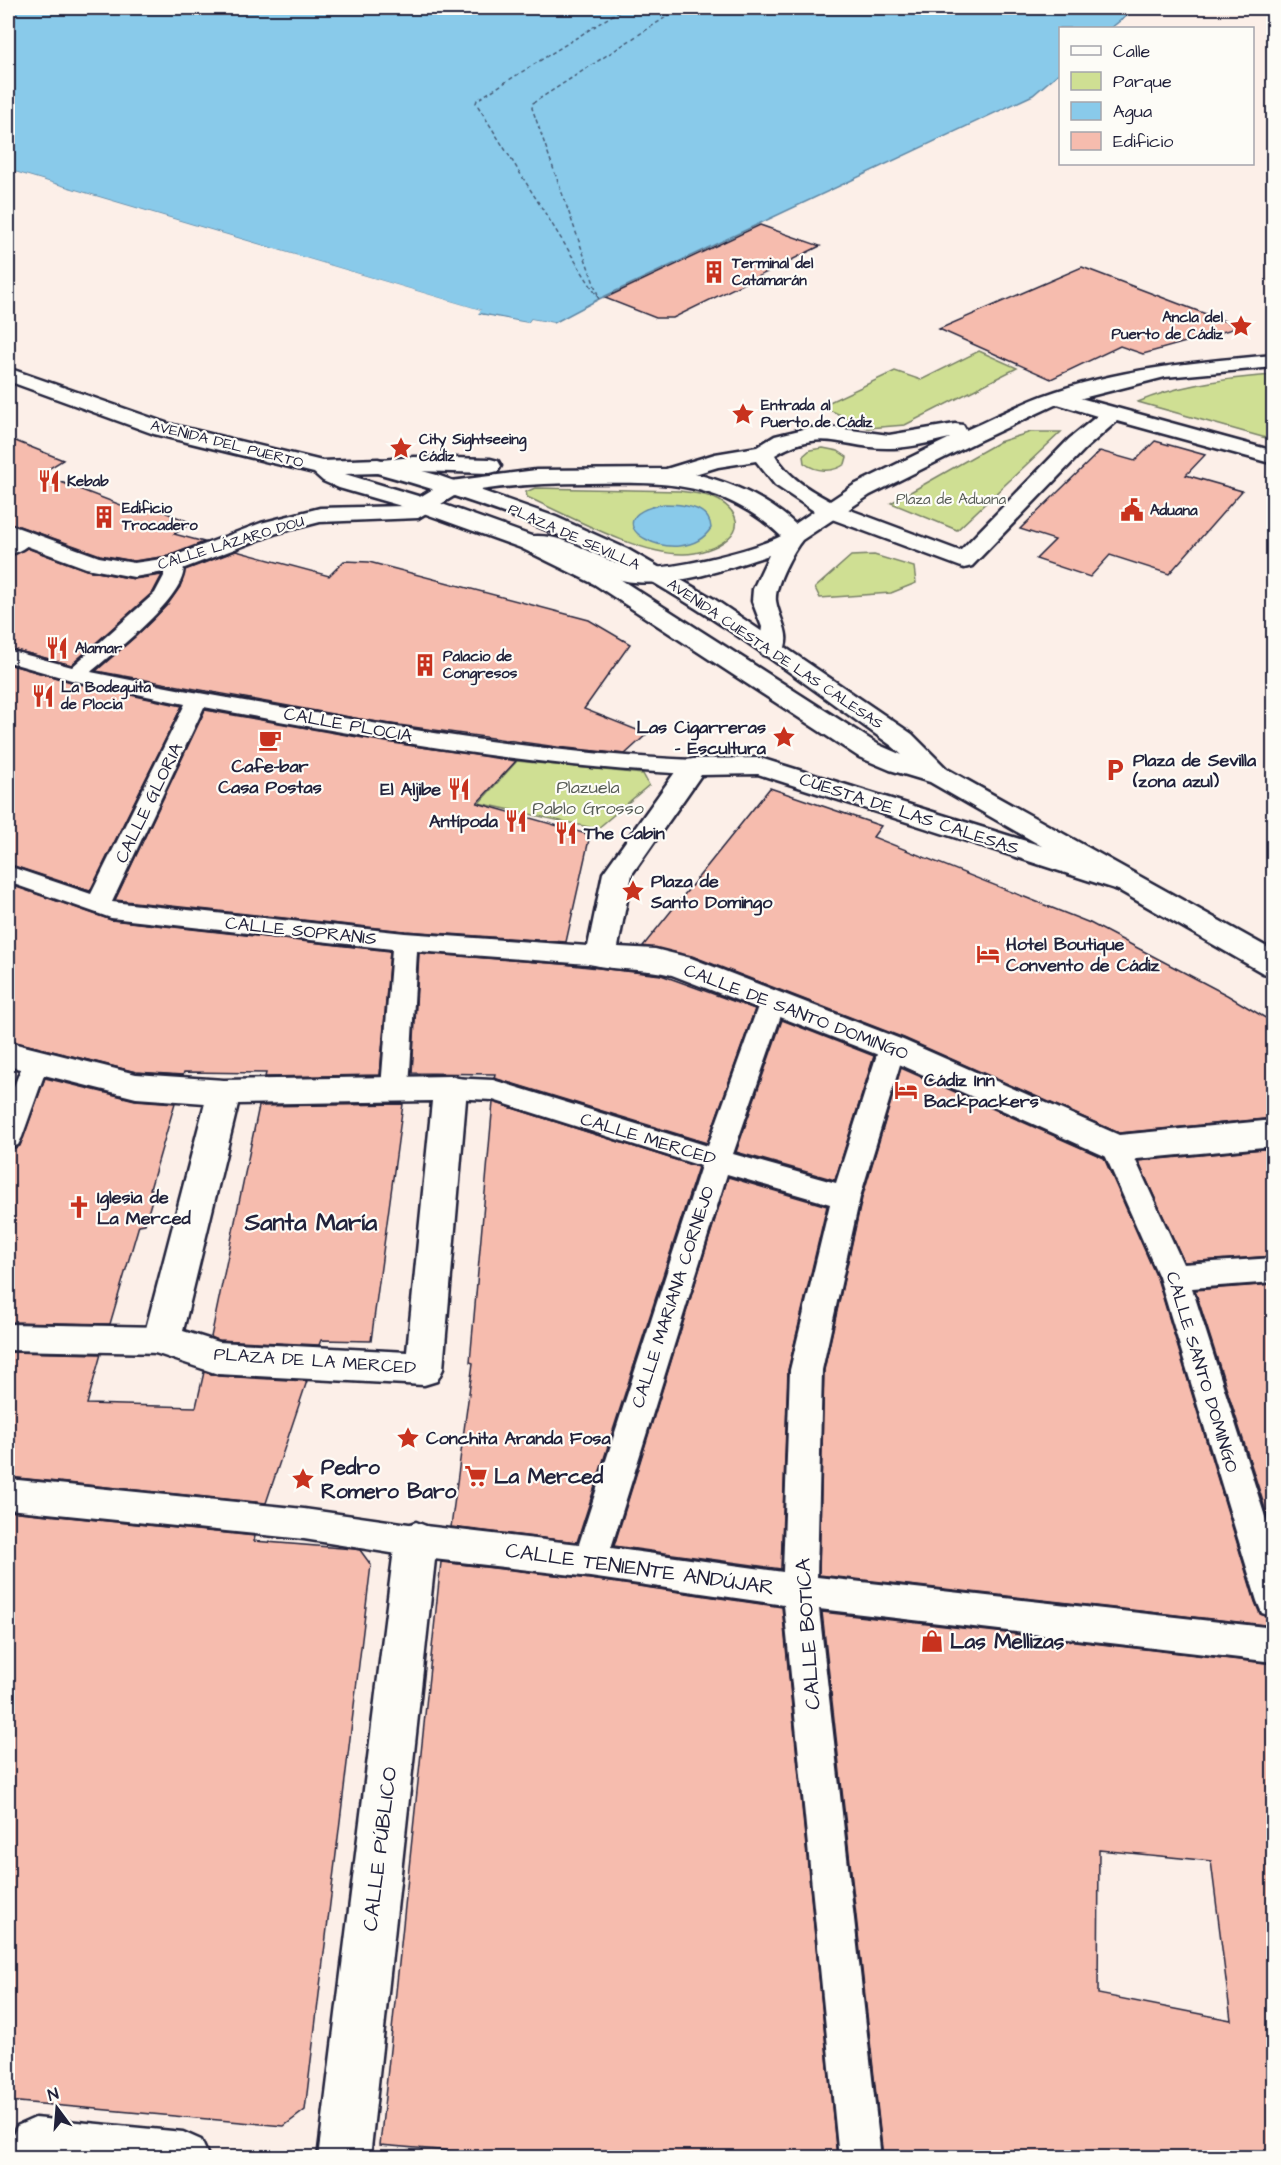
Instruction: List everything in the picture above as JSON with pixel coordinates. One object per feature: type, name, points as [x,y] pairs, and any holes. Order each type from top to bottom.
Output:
[{"type":"street","points":[[1053,399],[1119,380],[1165,371],[1274,361]]},
{"type":"street","name":"AVENIDA DEL PUERTO","points":[[8,374],[162,429],[322,468],[378,466],[451,488]]},
{"type":"street","points":[[1053,399],[1274,458]]},
{"type":"street","name":"PLAZA DE SEVILLA","points":[[667,476],[715,460],[763,453],[783,441],[808,434],[836,434],[889,442],[926,437],[954,430],[1016,406],[1053,399]]},
{"type":"street","name":"PLAZA DE SEVILLA","points":[[451,488],[548,522],[656,574],[706,565],[791,538],[829,510],[878,481],[1053,399]]},
{"type":"street","points":[[763,453],[775,474],[801,495],[829,510],[964,561],[1077,444],[1112,414]]},
{"type":"street","points":[[861,438],[876,447],[884,458],[885,464],[878,481]]},
{"type":"street","name":"PLAZA DE SEVILLA","points":[[378,466],[414,464],[494,466],[542,476]]},
{"type":"street","name":"AVENIDA CUESTA DE LAS CALESAS","points":[[322,468],[331,476],[347,483],[423,505],[529,543],[603,579],[869,751],[900,764],[940,776],[1123,882],[1274,965]]},
{"type":"street","name":"PLAZA DE SEVILLA","points":[[451,488],[506,478],[542,476],[667,476],[709,485],[743,499],[768,513],[791,538]]},
{"type":"street","points":[[423,505],[451,488]]},
{"type":"street","name":"CALLE LÁZARO DOU","points":[[13,540],[117,569],[134,570],[174,564],[269,528],[320,515],[410,513],[423,505]]},
{"type":"street","name":"PLAZA DE SEVILLA","points":[[772,650],[774,627],[764,601],[765,590],[791,538]]},
{"type":"street","name":"AVENIDA CUESTA DE LAS CALESAS","points":[[529,543],[560,546],[617,571],[634,575],[656,574],[772,650],[902,740],[940,776]]},
{"type":"street","points":[[75,675],[163,596],[174,576],[174,564]]},
{"type":"street","name":"CALLE PLOCIA","points":[[8,656],[75,675],[482,748],[631,766],[693,767]]},
{"type":"street","name":"CALLE GLORIA","points":[[98,906],[198,698]]},
{"type":"street","name":"CUESTA DE LAS CALESAS","points":[[693,767],[760,766],[1123,882]]},
{"type":"street","points":[[601,956],[618,873],[693,767]]},
{"type":"street","name":"CALLE SOPRANIS","points":[[8,874],[98,906],[405,942],[601,956]]},
{"type":"street","points":[[395,1088],[405,942]]},
{"type":"street","name":"CALLE DE SANTO DOMINGO","points":[[601,956],[654,960],[680,966],[892,1048],[1116,1148]]},
{"type":"street","name":"CALLE MARIANA CORNEJO","points":[[590,1561],[717,1160],[773,1001]]},
{"type":"street","name":"CALLE BOTICA","points":[[860,2157],[800,1591],[806,1370],[846,1197],[892,1048]]},
{"type":"street","points":[[8,1137],[22,1057],[136,1086],[224,1092],[450,1088]]},
{"type":"street","name":"CALLE MERCED","points":[[450,1088],[493,1090],[717,1160],[846,1197]]},
{"type":"street","name":"PLAZA DE LA MERCED","points":[[162,1340],[218,1358],[424,1369],[450,1088]]},
{"type":"street","points":[[8,1337],[162,1340],[224,1092]]},
{"type":"street","points":[[1116,1148],[1274,1133]]},
{"type":"street","name":"CALLE SANTO DOMINGO","points":[[1116,1148],[1174,1276],[1274,1601]]},
{"type":"street","points":[[1174,1276],[1274,1270]]},
{"type":"street","name":"CALLE TENIENTE ANDÚJAR","points":[[8,1494],[304,1524],[416,1542],[590,1561],[800,1591],[1274,1646]]},
{"type":"street","name":"CALLE PÚBLICO","points":[[344,2157],[416,1542]]},
{"type":"street","points":[[33,2157],[35,2144],[183,2157]]},
{"type":"green space","points":[[979,351],[1017,368],[905,425],[868,428],[821,406],[895,371],[921,380]]},
{"type":"green space","points":[[1273,375],[1273,440],[1138,402],[1205,383]]},
{"type":"green space","name":"Plaza de Aduana","points":[[1031,432],[1061,432],[957,530],[891,503],[999,442]]},
{"type":"green space","points":[[823,448],[838,451],[847,457],[845,464],[835,469],[825,470],[804,463],[803,456],[810,450]]},
{"type":"green space","points":[[535,488],[695,493],[720,501],[732,511],[736,521],[735,530],[718,545],[706,550],[682,554],[664,552],[645,548],[604,533],[527,497],[526,492]]},
{"type":"green space","points":[[874,555],[914,567],[916,583],[891,593],[820,598],[815,588],[851,556]]},
{"type":"green space","name":"Plazuela Pablo Grosso","points":[[517,761],[643,774],[649,785],[597,829],[479,803]]},
{"type":"water","points":[[8,8],[1136,8],[1112,27],[1059,27],[1059,73],[1033,95],[599,299],[554,323],[531,319],[528,323],[477,313],[480,310],[8,170]]},
{"type":"water","points":[[664,504],[686,506],[700,511],[706,515],[711,528],[697,541],[680,546],[662,545],[646,539],[635,531],[633,521],[641,512]]},
{"type":"pier","points":[[8,170],[481,310],[478,314],[528,323],[531,319],[554,323],[549,326],[532,323],[528,326],[476,316],[474,312],[8,173]]},
{"type":"building","name":"Terminal del Catamarán","points":[[760,225],[820,246],[673,318],[656,318],[605,298]]},
{"type":"building","points":[[1082,267],[1240,327],[1143,354],[1120,346],[1051,379],[939,329]]},
{"type":"building","name":"Edificio Trocadero","points":[[8,438],[63,460],[40,474],[139,512],[149,506],[192,523],[174,534],[204,542],[168,556],[134,561],[100,555],[8,522]]},
{"type":"building","name":"Aduana","points":[[1155,441],[1205,455],[1186,475],[1242,491],[1169,574],[1110,555],[1090,577],[1036,559],[1055,540],[1020,529],[1100,451],[1135,461]]},
{"type":"building","points":[[27,548],[86,570],[134,579],[162,575],[153,592],[71,665],[8,648],[8,557]]},
{"type":"building","name":"Palacio de Congresos","points":[[236,551],[329,576],[344,561],[369,562],[589,620],[630,644],[584,709],[647,734],[625,754],[557,747],[377,722],[96,671],[168,604],[180,587],[185,570]]},
{"type":"building","points":[[8,664],[75,683],[182,706],[90,891],[8,864]]},
{"type":"building","points":[[205,710],[386,742],[516,761],[477,803],[590,835],[566,942],[405,931],[115,900]]},
{"type":"building","points":[[770,788],[881,826],[873,837],[1090,923],[1227,995],[1274,1023],[1274,1118],[1119,1133],[904,1038],[692,956],[643,946]]},
{"type":"building","points":[[8,884],[111,920],[390,951],[380,1075],[265,1077],[266,1073],[184,1072],[183,1075],[136,1072],[8,1040]]},
{"type":"building","points":[[419,953],[562,964],[661,975],[755,1009],[707,1143],[494,1078],[495,1074],[412,1073]]},
{"type":"building","points":[[782,1020],[874,1056],[835,1180],[736,1152]]},
{"type":"building","points":[[901,1068],[1104,1158],[1157,1278],[1255,1602],[1260,1614],[1274,1619],[1274,1626],[819,1575],[824,1370],[862,1198]]},
{"type":"building","name":"Iglesia de La Merced","points":[[45,1078],[135,1100],[175,1103],[150,1189],[155,1189],[145,1224],[139,1225],[110,1324],[8,1322],[8,1150],[20,1146]]},
{"type":"building","points":[[493,1102],[698,1167],[577,1542],[451,1527],[473,1363],[470,1362]]},
{"type":"building","points":[[403,1104],[371,1341],[321,1340],[319,1345],[218,1340],[211,1337],[259,1106]]},
{"type":"building","points":[[1274,1148],[1274,1256],[1184,1262],[1138,1161]]},
{"type":"building","points":[[728,1177],[827,1206],[788,1370],[781,1569],[614,1546]]},
{"type":"building","points":[[1274,1284],[1274,1536],[1195,1290]]},
{"type":"building","points":[[8,1352],[101,1354],[87,1404],[196,1407],[204,1372],[218,1376],[307,1381],[266,1503],[8,1477]]},
{"type":"building","points":[[8,1511],[255,1536],[254,1541],[354,1549],[360,1550],[371,1565],[305,2110],[284,2126],[8,2101]]},
{"type":"building","points":[[441,1562],[590,1579],[782,1607],[837,2157],[524,2157],[380,2145]]},
{"type":"building","points":[[822,1612],[1274,1664],[1274,2157],[883,2157]],"holes":[[[1099,1850],[1211,1861],[1231,2020],[1098,1994]]]},
{"type":"ferry route","points":[[599,299],[476,103],[477,100],[624,8]]},
{"type":"ferry route","points":[[598,295],[532,108],[533,103],[680,8]]},
{"type":"place","name":"Terminal del Catamarán","points":[[714,272]]},
{"type":"place","name":"Ancla del Puerto de Cádiz","points":[[1241,326]]},
{"type":"place","name":"Entrada al Puerto de Cádiz","points":[[743,414]]},
{"type":"place","name":"City Sightseeing Cádiz","points":[[401,448]]},
{"type":"place","name":"Kebab","points":[[49,481]]},
{"type":"place","name":"Aduana","points":[[1132,510]]},
{"type":"place","name":"Edificio Trocadero","points":[[104,517]]},
{"type":"place","name":"Alamar","points":[[57,648]]},
{"type":"place","name":"Palacio de Congresos","points":[[425,665]]},
{"type":"place","name":"La Bodeguita de Plocia","points":[[43,696]]},
{"type":"place","name":"Las Cigarreras - Escultura","points":[[784,737]]},
{"type":"place","name":"Cafe-bar Casa Postas","points":[[270,740]]},
{"type":"place","name":"Plaza de Sevilla (zona azul)","points":[[1115,770]]},
{"type":"place","name":"El Aljibe","points":[[459,789]]},
{"type":"place","name":"Antípoda","points":[[516,821]]},
{"type":"place","name":"The Cabin","points":[[566,833]]},
{"type":"place","name":"Plaza de Santo Domingo","points":[[633,891]]},
{"type":"place","name":"Hotel Boutique Convento de Cádiz","points":[[988,954]]},
{"type":"place","name":"Cádiz Inn Backpackers","points":[[906,1090]]},
{"type":"place","name":"Iglesia de La Merced","points":[[79,1207]]},
{"type":"place","name":"Conchita Aranda Fosa","points":[[408,1438]]},
{"type":"place","name":"La Merced","points":[[476,1476]]},
{"type":"place","name":"Pedro Romero Baro","points":[[303,1479]]},
{"type":"place","name":"Las Mellizas","points":[[932,1641]]},
{"type":"district","name":"Santa María","points":[[311,1223]]}]
